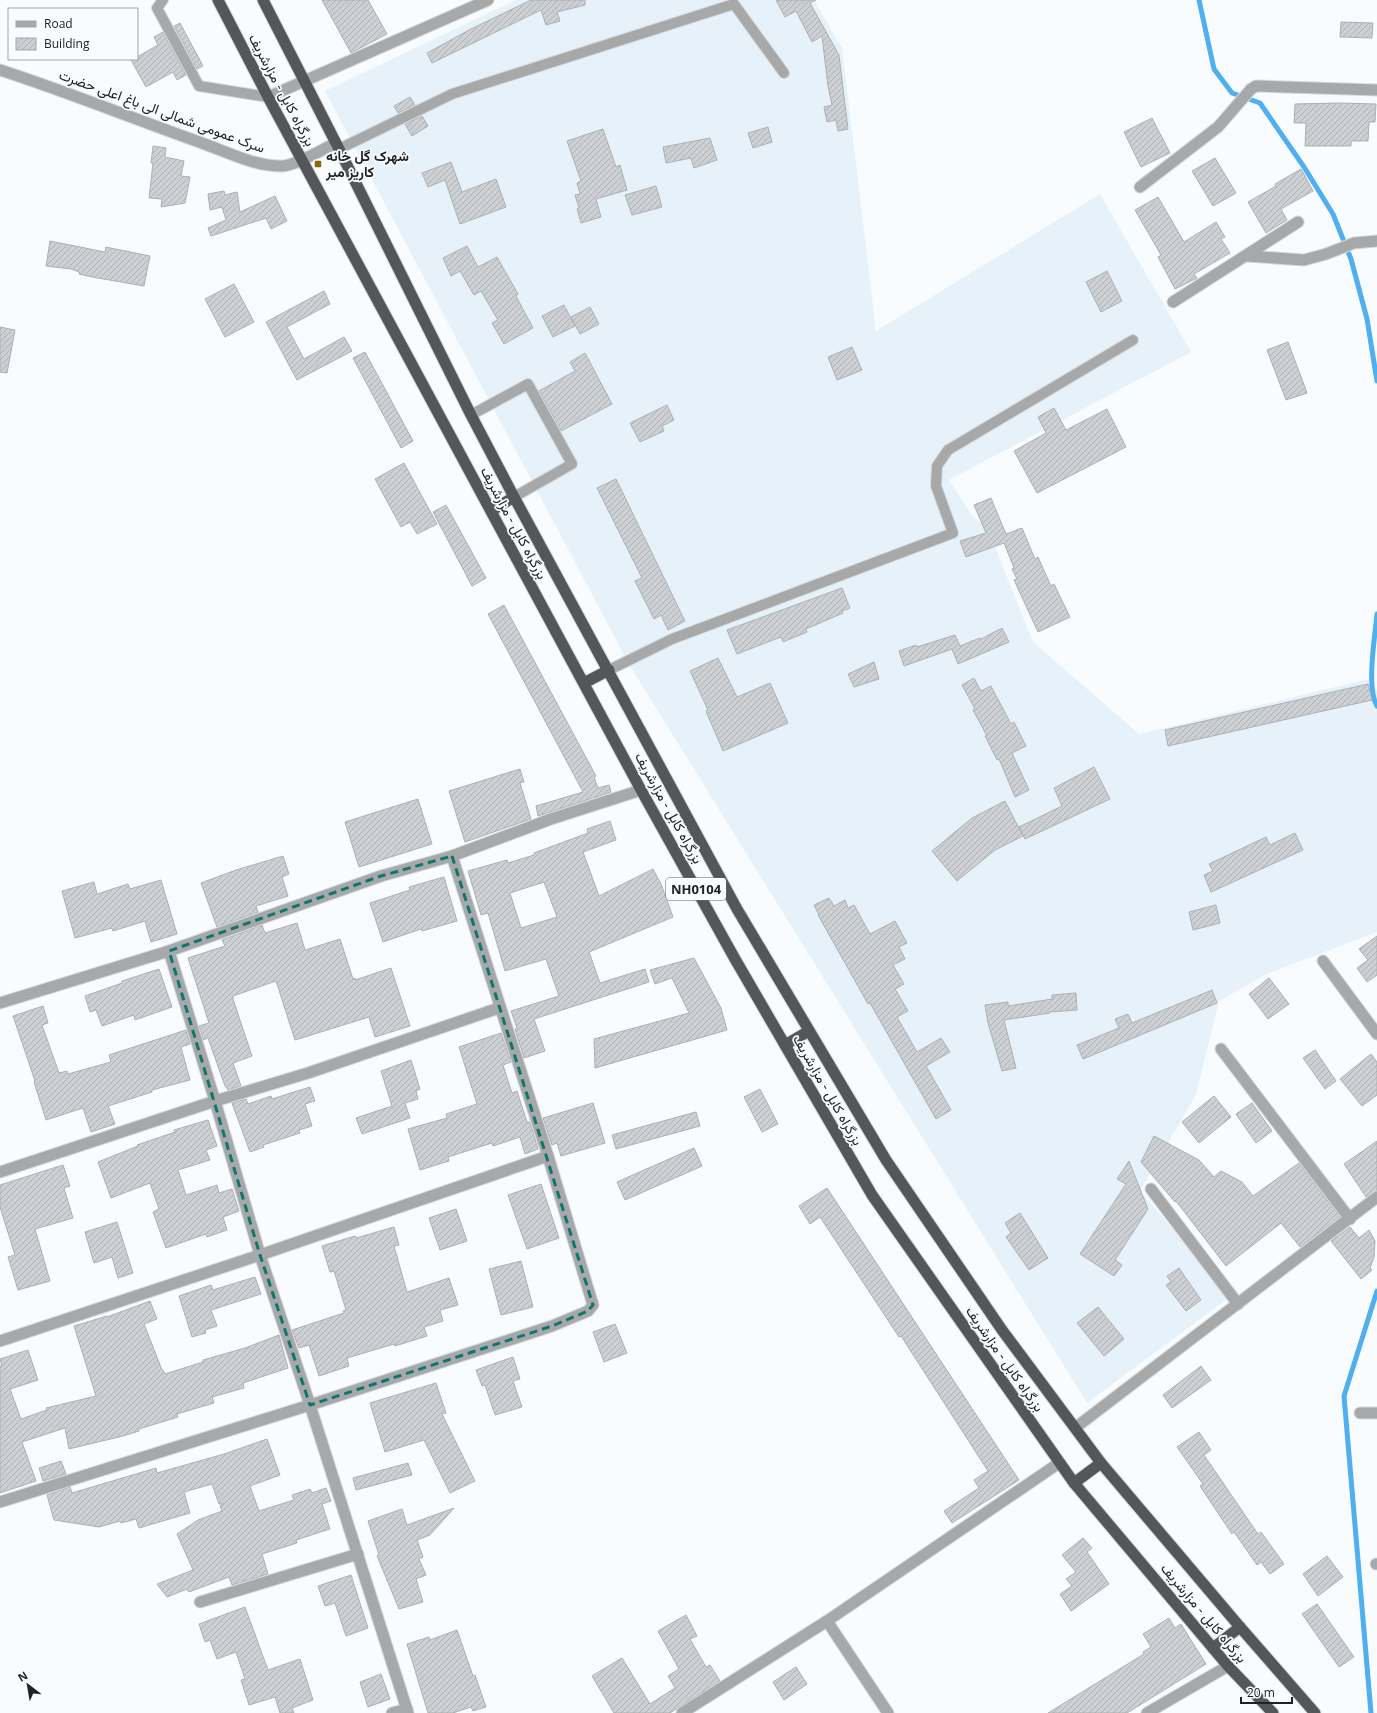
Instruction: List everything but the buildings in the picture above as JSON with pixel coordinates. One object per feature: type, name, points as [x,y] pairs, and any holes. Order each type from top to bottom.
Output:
[{"type":"highway","name":"بزرگراه کابل - مزارشریف","points":[[218,0],[268,97],[641,790],[735,959],[872,1195],[1074,1483],[1228,1666],[1273,1713]]},
{"type":"highway","name":"بزرگراه کابل - مزارشریف","points":[[263,0],[338,146],[471,415],[514,497],[737,909],[886,1160],[1002,1330],[1101,1463],[1240,1628],[1315,1713]]},
{"type":"highway","points":[[491,511],[514,497]]},
{"type":"highway","points":[[584,683],[608,670]]},
{"type":"highway","points":[[785,1045],[809,1031]]},
{"type":"highway","points":[[1074,1483],[1101,1463]]},
{"type":"highway","points":[[1213,1648],[1240,1628]]},
{"type":"street","points":[[268,97],[488,0]]},
{"type":"street","name":"سرک عمومی شمالی الی باغ اعلی حضرت","points":[[0,70],[36,82],[127,117],[260,163],[284,166],[338,146]]},
{"type":"street","points":[[1140,187],[1218,127],[1251,89],[1256,86],[1377,90]]},
{"type":"street","points":[[1173,302],[1298,222]]},
{"type":"street","points":[[1247,256],[1304,260],[1326,254],[1354,242],[1377,241]]},
{"type":"street","points":[[0,1003],[168,951],[381,876],[452,856],[551,820],[641,790]]},
{"type":"street","points":[[0,1502],[310,1405],[552,1326],[588,1311],[593,1305],[548,1156],[452,856]]},
{"type":"street","points":[[168,951],[215,1101],[260,1256],[310,1405],[408,1711],[392,1713]]},
{"type":"street","points":[[1324,961],[1377,1034]]},
{"type":"street","points":[[0,1172],[215,1101],[308,1073],[500,1008]]},
{"type":"street","points":[[1221,1049],[1350,1218]]},
{"type":"street","points":[[0,1341],[260,1256],[548,1156]]},
{"type":"street","points":[[1151,1189],[1238,1304]]},
{"type":"street","points":[[1075,1428],[1377,1197]]},
{"type":"street","points":[[1360,1413],[1377,1413]]},
{"type":"street","points":[[687,1712],[827,1621],[1059,1463]]},
{"type":"street","points":[[200,1602],[358,1554]]},
{"type":"street","points":[[827,1621],[888,1713]]},
{"type":"street","points":[[1147,1713],[1228,1666]]},
{"type":"lane","points":[[163,0],[157,8],[199,86],[268,97]]},
{"type":"lane","points":[[338,146],[452,94],[734,4],[784,73]]},
{"type":"lane","points":[[608,670],[672,639],[953,533],[936,486],[937,466],[948,450],[1133,340]]},
{"type":"lane","points":[[471,415],[528,384],[572,464],[514,497]]},
{"type":"highlighted area","points":[[452,856],[593,1305],[588,1311],[552,1326],[310,1405],[260,1255],[169,951],[381,876]]},
{"type":"shaded area","points":[[516,0],[814,0],[842,48],[876,331],[1100,194],[1191,352],[949,480],[971,514],[989,532],[1033,642],[1139,734],[1369,679],[1377,691],[1377,932],[1267,974],[1219,1001],[1196,1095],[1140,1191],[1231,1296],[1087,1403],[630,666],[325,91]]},
{"type":"waterway","points":[[1199,0],[1214,69],[1232,93],[1260,103],[1304,167],[1333,214],[1351,259],[1367,319],[1377,381]]},
{"type":"waterway","points":[[1377,614],[1373,648],[1372,675],[1372,687],[1377,706]]},
{"type":"waterway","points":[[1371,1713],[1344,1396],[1377,1291]]},
{"type":"place","name":"شهرک گل خانه کاریز میر","points":[[318,164]]}]
